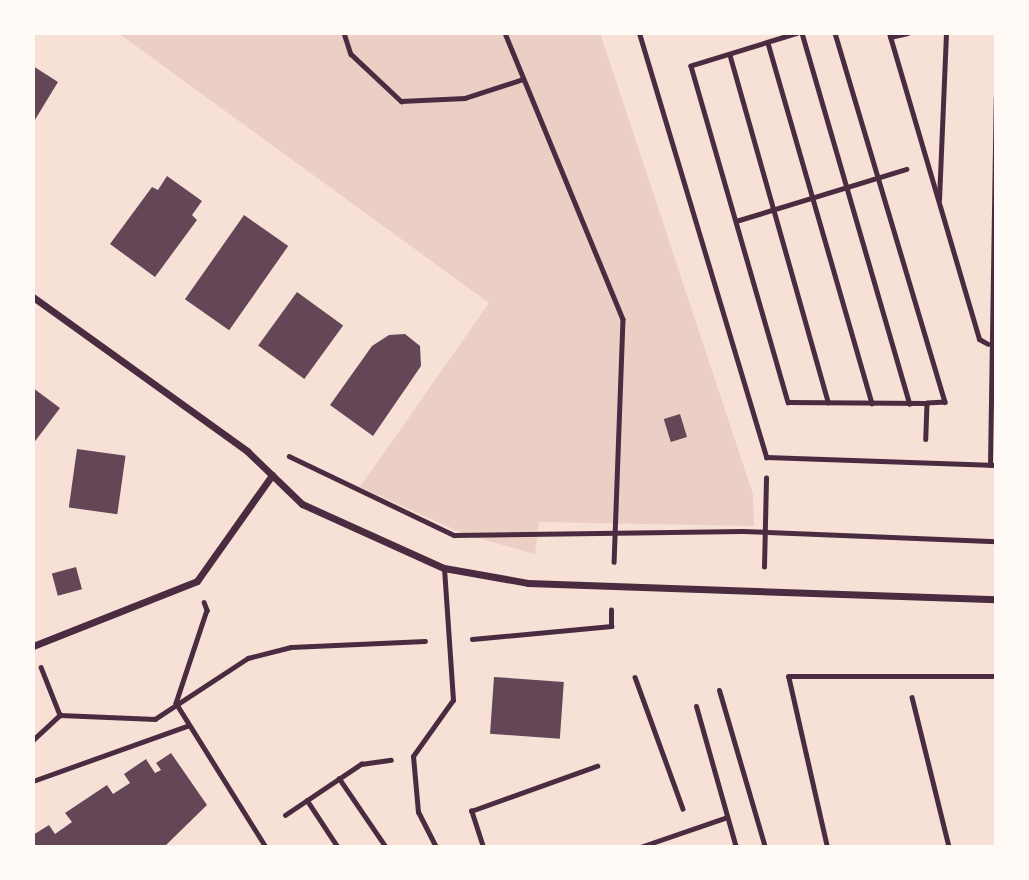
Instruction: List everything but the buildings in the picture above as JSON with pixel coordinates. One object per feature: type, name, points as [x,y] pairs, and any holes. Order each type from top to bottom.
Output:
[{"type":"street","points":[[33,297],[247,451],[302,503],[444,568],[528,583],[996,599]]},
{"type":"street","points":[[33,646],[197,581],[272,475]]},
{"type":"lane","points":[[639,33],[766,457],[993,465],[988,344],[996,97]]},
{"type":"lane","points":[[908,33],[889,35],[979,339],[988,344]]},
{"type":"lane","points":[[939,203],[946,33]]},
{"type":"lane","points":[[436,847],[418,812],[413,757],[453,700],[444,568]]},
{"type":"lane","points":[[827,847],[788,676],[996,676]]},
{"type":"lane","points":[[719,690],[765,847]]},
{"type":"lane","points":[[696,706],[736,847]]},
{"type":"lane","points":[[640,847],[727,817]]},
{"type":"path","points":[[344,33],[351,54],[401,101],[466,98],[523,79]]},
{"type":"path","points":[[505,33],[623,319],[614,564]]},
{"type":"path","points":[[835,33],[945,402],[910,404],[788,402],[691,66],[800,33],[848,187],[910,404]]},
{"type":"path","points":[[768,43],[815,197],[872,403]]},
{"type":"path","points":[[730,55],[828,402]]},
{"type":"path","points":[[736,221],[926,163]]},
{"type":"path","points":[[926,433],[927,403]]},
{"type":"path","points":[[247,451],[297,459],[454,535],[765,532],[996,541]]},
{"type":"path","points":[[763,593],[766,457]]},
{"type":"path","points":[[197,581],[207,610],[176,703],[266,847]]},
{"type":"path","points":[[33,740],[60,715],[133,723],[155,719],[248,658],[291,646],[449,640],[611,626],[611,607]]},
{"type":"path","points":[[33,646],[60,715]]},
{"type":"path","points":[[914,676],[912,705],[949,847]]},
{"type":"path","points":[[635,677],[690,830]]},
{"type":"path","points":[[33,781],[188,726]]},
{"type":"path","points":[[285,815],[361,764],[413,757]]},
{"type":"path","points":[[483,847],[471,811],[597,766]]},
{"type":"path","points":[[339,778],[386,847]]},
{"type":"path","points":[[307,800],[338,847]]},
{"type":"shaded area","points":[[118,33],[600,33],[753,494],[754,526],[539,522],[535,554],[464,534],[360,487],[489,303]]}]
